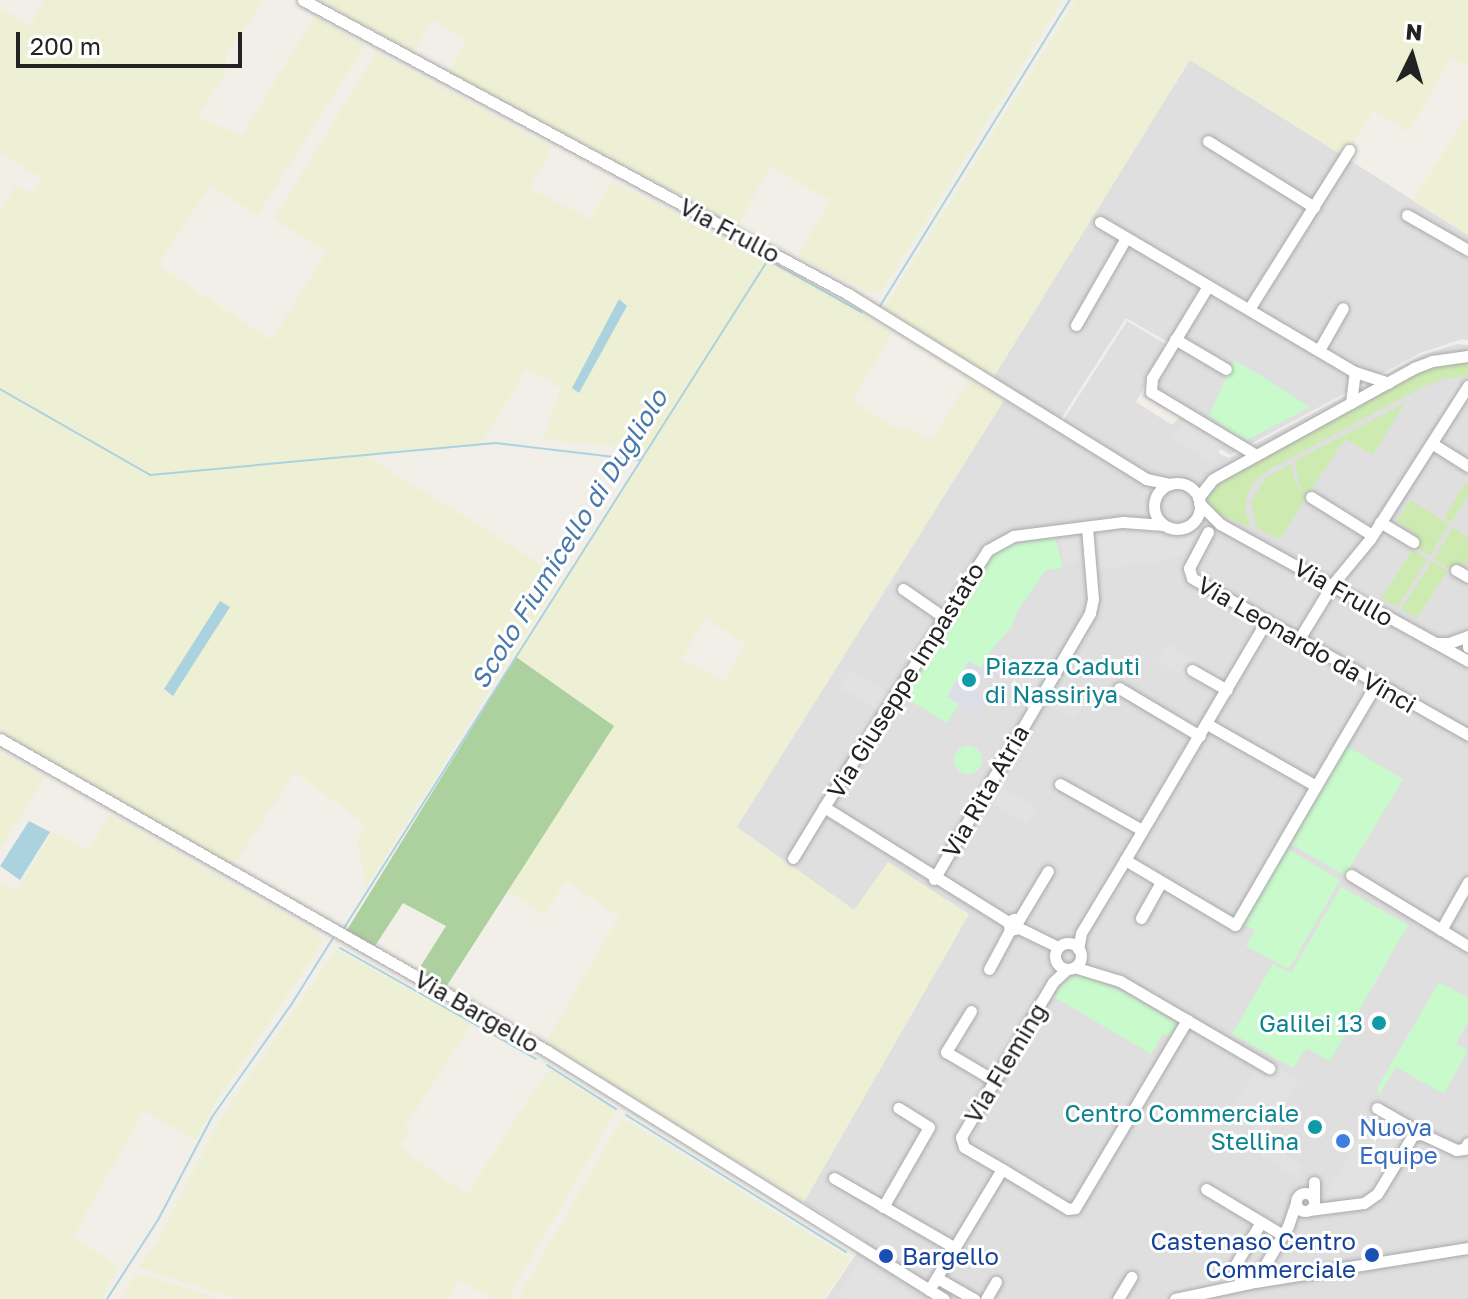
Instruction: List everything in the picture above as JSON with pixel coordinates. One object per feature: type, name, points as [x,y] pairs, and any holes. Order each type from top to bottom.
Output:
[{"type":"street","name":"Via Frullo","points":[[303,0],[838,288],[1146,479],[1170,484]]},
{"type":"street","points":[[1208,141],[1314,207]]},
{"type":"street","points":[[1249,309],[1349,150]]},
{"type":"street","points":[[1407,215],[1468,250]]},
{"type":"street","points":[[1100,222],[1358,376],[1388,383]]},
{"type":"street","points":[[1076,325],[1126,238]]},
{"type":"street","points":[[1208,286],[1152,378],[1151,392],[1256,455]]},
{"type":"street","points":[[1319,350],[1343,308]]},
{"type":"street","points":[[1175,339],[1226,369]]},
{"type":"street","points":[[1154,503],[1170,484],[1213,479],[1432,361],[1468,356]]},
{"type":"street","points":[[1358,376],[1368,394]]},
{"type":"street","points":[[1351,403],[1358,376]]},
{"type":"street","points":[[1299,639],[1332,585],[1372,535],[1433,444],[1468,386]]},
{"type":"street","points":[[1433,444],[1468,466]]},
{"type":"street","points":[[1146,479],[1164,525],[1178,529],[1196,518],[1199,501],[1213,479]]},
{"type":"street","points":[[1184,484],[1220,524]]},
{"type":"street","points":[[1311,497],[1372,535]]},
{"type":"street","name":"Via Giuseppe Impastato","points":[[1123,522],[1154,503]]},
{"type":"street","name":"Via Giuseppe Impastato","points":[[793,858],[988,550],[1000,540],[1123,522],[1164,525]]},
{"type":"street","points":[[1380,522],[1413,542]]},
{"type":"street","name":"Via Frullo","points":[[1220,524],[1468,661]]},
{"type":"street","points":[[1188,525],[1220,524]]},
{"type":"street","name":"Via Rita Atria","points":[[934,879],[1090,613],[1093,592],[1087,528]]},
{"type":"street","name":"Via Leonardo da Vinci","points":[[1208,532],[1189,568],[1189,576],[1468,735]]},
{"type":"street","points":[[1456,570],[1468,577]]},
{"type":"street","points":[[903,589],[945,618]]},
{"type":"street","points":[[1061,955],[1081,933],[1267,620]]},
{"type":"street","points":[[1434,643],[1467,640]]},
{"type":"street","points":[[1456,655],[1467,640]]},
{"type":"street","points":[[1192,670],[1227,690]]},
{"type":"street","points":[[1125,860],[1235,925],[1376,684]]},
{"type":"street","points":[[1119,688],[1316,786]]},
{"type":"street","name":"Via Bargello","points":[[0,739],[544,1049],[934,1295]]},
{"type":"street","points":[[1060,784],[1142,830]]},
{"type":"street","name":"Via Giuseppe Impastato","points":[[824,807],[934,879],[1061,955]]},
{"type":"street","points":[[989,969],[1048,871]]},
{"type":"street","points":[[1351,875],[1468,946]]},
{"type":"street","points":[[1141,918],[1161,882]]},
{"type":"street","points":[[1441,930],[1468,882]]},
{"type":"street","name":"Via Fleming","points":[[1002,1169],[964,1147],[961,1141],[1053,982],[1061,955],[1079,952],[1081,933]]},
{"type":"street","points":[[1061,955],[1079,952],[1095,972]]},
{"type":"street","points":[[1061,955],[1120,981],[1269,1068]]},
{"type":"street","points":[[971,1011],[946,1052],[995,1081]]},
{"type":"street","points":[[934,1295],[937,1278],[1002,1169],[1068,1209],[1075,1208],[1187,1020]]},
{"type":"street","points":[[883,1207],[929,1127],[899,1108]]},
{"type":"street","points":[[1377,1108],[1456,1150],[1464,1149],[1468,1143]]},
{"type":"street","points":[[1255,1282],[1286,1230],[1307,1203],[1331,1209],[1364,1203],[1377,1194],[1413,1135],[1422,1134]]},
{"type":"street","points":[[834,1178],[955,1248]]},
{"type":"street","points":[[1206,1189],[1261,1222],[1286,1230]]},
{"type":"street","points":[[1234,1267],[1261,1222]]},
{"type":"street","points":[[1175,1299],[1255,1282],[1468,1248]]},
{"type":"street","points":[[1118,1299],[1131,1277]]},
{"type":"street","points":[[937,1278],[974,1299]]},
{"type":"street","points":[[986,1299],[996,1282]]},
{"type":"shaded area","points":[[1190,59],[1468,235],[1468,340],[1462,339],[1420,353],[1230,455],[1216,446],[1213,431],[1203,446],[1229,458],[1422,355],[1457,344],[1468,345],[1468,1299],[826,1299],[865,1241],[804,1202],[969,914],[854,910],[736,827],[1004,400],[1057,430],[1127,321],[1167,345],[1136,402],[1172,425],[1180,417],[1142,396],[1171,344],[1126,318],[1060,420],[993,378]]},
{"type":"shaded area","points":[[1456,382],[1462,386],[1442,416],[1436,412]]},
{"type":"shaded area","points":[[1184,420],[1223,444],[1213,463],[1172,438]]},
{"type":"shaded area","points":[[1143,526],[1158,529],[1162,537],[1191,535],[1194,538],[1187,553],[1158,561],[1089,571],[1087,560],[1063,563],[1060,536]]},
{"type":"shaded area","points":[[1168,644],[1222,676],[1213,692],[1157,661]]},
{"type":"shaded area","points":[[1005,658],[1039,679],[1030,694],[996,674]]},
{"type":"shaded area","name":"Piazza Caduti di Nassiriya","points":[[968,661],[987,671],[975,688],[987,697],[977,714],[947,697]]},
{"type":"shaded area","points":[[851,670],[889,693],[878,710],[840,687]]},
{"type":"shaded area","points":[[1054,689],[1084,704],[1075,720],[1046,704]]},
{"type":"shaded area","points":[[997,785],[1037,808],[1027,824],[988,801]]},
{"type":"shaded area","points":[[1270,1063],[1299,1080],[1263,1142],[1304,1165],[1297,1177],[1243,1144],[1255,1124],[1232,1110],[1258,1066]]},
{"type":"shaded area","points":[[1371,1119],[1404,1139],[1377,1185],[1355,1201],[1326,1194]]},
{"type":"shaded area","points":[[835,1166],[885,1194],[878,1206],[854,1192],[850,1198],[825,1184]]},
{"type":"shaded area","points":[[859,1262],[913,1299],[848,1299],[839,1294]]},
{"type":"shaded area","points":[[1224,1274],[1226,1283],[1168,1298],[1166,1290]]},
{"type":"green space","points":[[44,0],[264,0],[226,55],[225,74],[198,116],[241,136],[315,16],[365,45],[258,215],[210,186],[158,265],[271,340],[326,252],[274,219],[376,52],[552,147],[530,189],[590,219],[612,182],[768,260],[892,333],[852,401],[902,431],[906,427],[932,440],[969,379],[1004,400],[737,827],[854,910],[888,862],[969,914],[804,1202],[545,1043],[619,917],[565,881],[545,914],[507,892],[614,726],[516,657],[647,450],[543,439],[561,388],[526,369],[481,445],[365,455],[562,577],[366,887],[357,841],[365,824],[295,772],[233,866],[0,733],[0,212],[15,186],[32,192],[41,178],[0,154],[0,8],[31,25]],"holes":[[[705,618],[745,644],[725,681],[682,659]]]},
{"type":"green space","points":[[320,0],[1063,0],[884,288],[869,293],[798,256],[830,200],[770,167],[738,225],[448,73],[466,40],[433,20],[413,52]]},
{"type":"green space","points":[[1076,0],[1468,0],[1468,67],[1451,58],[1408,132],[1373,110],[1345,157],[1190,60],[993,378],[884,308]]},
{"type":"green space","points":[[1468,114],[1468,235],[1413,201]]},
{"type":"green space","points":[[1234,360],[1310,407],[1247,440],[1231,432],[1209,415]]},
{"type":"green space","points":[[1468,361],[1468,376],[1442,379],[1423,387],[1268,470],[1253,483],[1247,496],[1245,509],[1250,527],[1211,511],[1208,496],[1225,478],[1414,375],[1445,363]]},
{"type":"green space","points":[[1405,403],[1373,455],[1345,439],[1306,497],[1299,485],[1295,461]]},
{"type":"green space","points":[[1291,464],[1293,477],[1305,499],[1282,537],[1275,538],[1257,528],[1251,503],[1265,478]]},
{"type":"green space","points":[[1467,480],[1468,495],[1452,522],[1444,518]]},
{"type":"green space","points":[[1410,500],[1449,524],[1430,556],[1415,547],[1416,534],[1397,521]]},
{"type":"green space","points":[[1453,527],[1468,537],[1468,561],[1461,568],[1453,563],[1449,569],[1434,559]]},
{"type":"green space","points":[[1055,538],[1063,568],[1046,570],[1018,610],[1012,626],[989,653],[947,723],[905,697],[994,554],[1008,545]]},
{"type":"green space","points":[[1412,550],[1427,559],[1398,607],[1381,599]]},
{"type":"green space","points":[[1432,561],[1448,571],[1417,618],[1401,609]]},
{"type":"green space","points":[[516,657],[614,726],[446,987],[417,972],[446,926],[403,903],[375,946],[347,930]]},
{"type":"green space","points":[[968,746],[978,750],[982,760],[978,770],[968,774],[958,770],[954,760],[958,750]]},
{"type":"green space","points":[[1347,746],[1403,779],[1345,876],[1291,844]]},
{"type":"green space","points":[[0,752],[45,778],[0,849]]},
{"type":"green space","points":[[109,814],[316,932],[323,942],[215,1104],[195,1140],[144,1111],[73,1237],[119,1267],[101,1299],[0,1299],[0,881],[17,891],[52,831],[89,851]]},
{"type":"green space","points":[[1286,848],[1340,880],[1289,969],[1246,946],[1255,930],[1243,924]]},
{"type":"green space","points":[[1341,887],[1408,925],[1330,1061],[1306,1048],[1293,1068],[1232,1034],[1273,964],[1291,973]]},
{"type":"green space","points":[[336,949],[472,1024],[405,1127],[411,1132],[399,1147],[467,1194],[549,1069],[616,1111],[508,1299],[495,1299],[458,1280],[447,1299],[237,1299],[138,1267],[157,1242],[223,1114]]},
{"type":"green space","points":[[1081,974],[1125,993],[1177,1024],[1169,1037],[1163,1034],[1151,1054],[1054,997],[1065,981]]},
{"type":"green space","points":[[1439,982],[1468,998],[1468,1021],[1456,1044],[1468,1050],[1444,1094],[1396,1067],[1378,1096],[1379,1085]]},
{"type":"green space","points":[[623,1118],[850,1259],[824,1299],[517,1299]]},
{"type":"green space","points":[[135,1275],[157,1279],[219,1299],[122,1299]]},
{"type":"water","points":[[619,299],[627,306],[579,393],[572,388]]},
{"type":"water","points":[[220,601],[230,607],[173,696],[164,689]]},
{"type":"water","points":[[29,821],[50,832],[20,880],[0,866]]},
{"type":"waterway","name":"Scolo Fiumicello di Dugliolo","points":[[880,306],[1070,0]]},
{"type":"waterway","name":"Scolo Fiumicello di Dugliolo","points":[[344,928],[768,260],[861,312]]},
{"type":"waterway","points":[[0,389],[150,475],[496,443],[640,460]]},
{"type":"waterway","name":"Scolo Fiumicello di Dugliolo","points":[[107,1299],[158,1220],[212,1117],[291,1005],[333,938]]},
{"type":"waterway","points":[[340,948],[536,1059]]},
{"type":"waterway","points":[[547,1065],[616,1109]]},
{"type":"waterway","points":[[626,1115],[846,1252]]},
{"type":"place","name":"Piazza Caduti di Nassiriya","points":[[969,680]]},
{"type":"place","name":"Galilei 13","points":[[1379,1023]]},
{"type":"place","name":"Centro Commerciale Stellina","points":[[1315,1127]]},
{"type":"place","name":"Nuova Equipe","points":[[1343,1141]]},
{"type":"place","name":"Castenaso Centro Commerciale","points":[[1372,1255]]},
{"type":"place","name":"Bargello","points":[[886,1256]]}]
